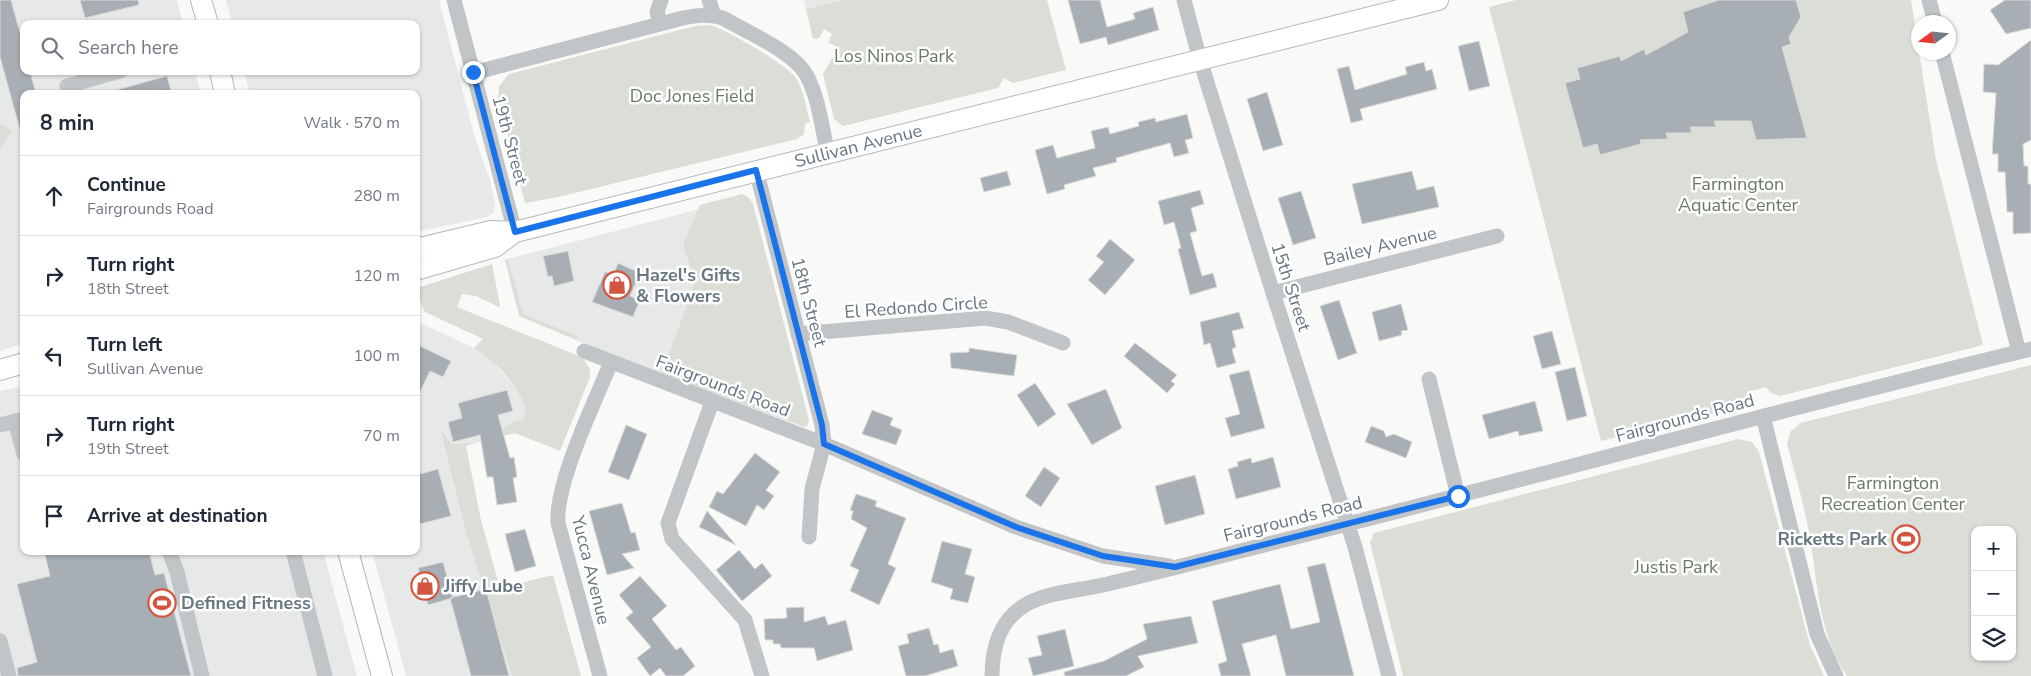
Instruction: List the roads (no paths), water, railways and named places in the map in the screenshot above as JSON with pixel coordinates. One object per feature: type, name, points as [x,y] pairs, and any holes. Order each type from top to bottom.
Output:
[{"type":"main road","points":[[202,0],[207,20]]},
{"type":"main road","name":"Sullivan Avenue","points":[[420,248],[490,231],[515,232],[1438,0]]},
{"type":"main road","points":[[221,75],[224,90]]},
{"type":"main road","name":"Sullivan Avenue","points":[[420,269],[495,246],[515,232]]},
{"type":"main road","points":[[0,370],[20,364]]},
{"type":"main road","points":[[349,555],[382,676]]},
{"type":"street","name":"19th Street","points":[[454,0],[515,232]]},
{"type":"street","points":[[660,24],[657,12],[661,0]]},
{"type":"street","points":[[709,0],[714,16]]},
{"type":"street","name":"15th Street","points":[[1184,0],[1200,60],[1348,524],[1389,676]]},
{"type":"street","points":[[1929,0],[1933,15]]},
{"type":"street","points":[[473,72],[694,16],[714,16],[722,18],[787,55],[803,70],[812,90],[828,154]]},
{"type":"street","points":[[1944,60],[2025,350]]},
{"type":"street","points":[[67,86],[106,75]]},
{"type":"street","name":"18th Street","points":[[756,170],[822,425],[824,444]]},
{"type":"street","name":"Bailey Avenue","points":[[1273,293],[1497,236]]},
{"type":"street","name":"El Redondo Circle","points":[[798,334],[984,318],[1008,322],[1063,343]]},
{"type":"street","name":"Fairgrounds Road","points":[[584,350],[712,402],[824,444],[1016,527],[1103,556],[1175,567],[2025,350]]},
{"type":"street","name":"Yucca Avenue","points":[[600,676],[558,523],[557,510],[568,474],[611,362]]},
{"type":"street","points":[[1429,379],[1458,496]]},
{"type":"street","points":[[712,402],[668,523],[672,539],[745,620],[762,676]]},
{"type":"street","points":[[1763,416],[1817,634],[1836,676]]},
{"type":"street","points":[[13,421],[20,442]]},
{"type":"street","points":[[809,537],[812,489],[824,444]]},
{"type":"street","points":[[171,555],[177,572],[202,676]]},
{"type":"street","points":[[294,555],[325,676]]},
{"type":"street","points":[[992,676],[994,649],[1000,632],[1010,617],[1036,601],[1175,567]]},
{"type":"street","points":[[0,641],[9,676]]},
{"type":"place","name":"Hazel's Gifts & Flowers","points":[[617,285]]},
{"type":"place","name":"Ricketts Park","points":[[1906,539]]},
{"type":"place","name":"Jiffy Lube","points":[[425,586]]},
{"type":"place","name":"Defined Fitness","points":[[162,603]]},
{"type":"park label","name":"Los Ninos Park","points":[[894,56]]},
{"type":"park label","name":"Doc Jones Field","points":[[692,96]]},
{"type":"park label","name":"Farmington Aquatic Center","points":[[1738,194]]},
{"type":"park label","name":"Farmington Recreation Center","points":[[1893,493]]},
{"type":"park label","name":"Justis Park","points":[[1676,567]]}]
